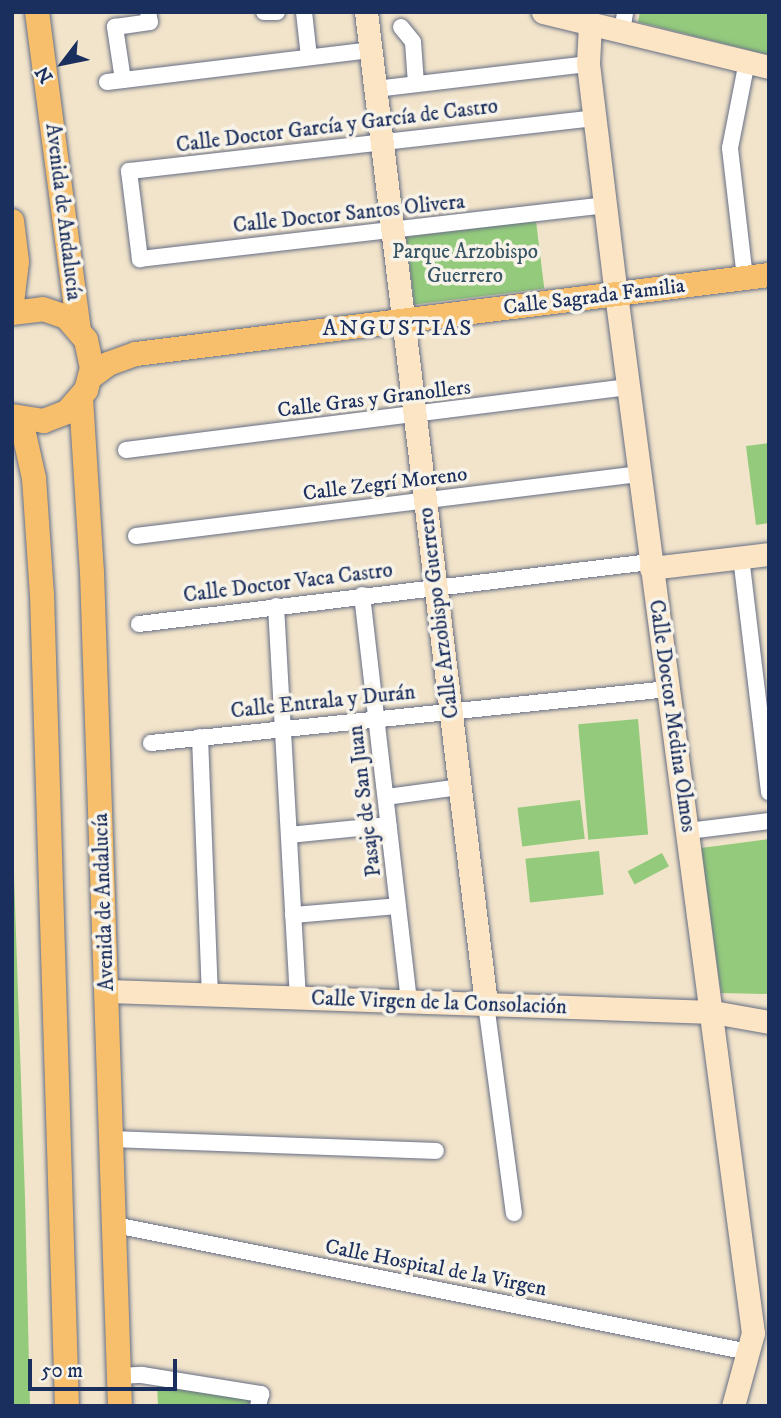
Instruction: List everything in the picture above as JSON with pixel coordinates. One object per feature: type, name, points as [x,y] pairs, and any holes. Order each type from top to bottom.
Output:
[{"type":"main road","name":"Avenida de Andalucía","points":[[37,12],[79,329],[90,350],[86,387],[120,1406]]},
{"type":"main road","points":[[12,222],[17,262],[12,301]]},
{"type":"main road","name":"Calle Sagrada Familia","points":[[17,418],[51,419],[108,364],[136,354],[757,277]]},
{"type":"main road","points":[[12,313],[51,310],[79,329]]},
{"type":"main road","points":[[17,418],[34,478],[42,594],[67,1406]]},
{"type":"street","points":[[148,12],[150,22],[115,27],[115,81],[370,50]]},
{"type":"street","points":[[264,12],[277,12]]},
{"type":"street","points":[[304,12],[309,57]]},
{"type":"street","name":"Calle Arzobispo Guerrero","points":[[366,12],[486,1004],[514,1213]]},
{"type":"street","points":[[543,12],[590,24],[623,22],[758,64],[730,148],[757,277]]},
{"type":"street","name":"Calle Doctor Medina Olmos","points":[[590,24],[588,64],[615,294],[713,1012],[753,1334],[733,1406]]},
{"type":"street","points":[[401,27],[413,42],[416,84]]},
{"type":"street","points":[[375,89],[588,64]]},
{"type":"street","name":"Calle Doctor García y García de Castro","points":[[135,216],[129,172],[594,118]]},
{"type":"street","name":"Calle Doctor Santos Olivera","points":[[135,216],[140,259],[605,205]]},
{"type":"street","name":"Calle Gras y Granollers","points":[[126,450],[628,387]]},
{"type":"street","name":"Calle Zegrí Moreno","points":[[136,536],[639,474]]},
{"type":"street","points":[[650,565],[769,554]]},
{"type":"street","points":[[741,557],[769,792]]},
{"type":"street","name":"Calle Doctor Vaca Castro","points":[[139,624],[435,586],[650,565]]},
{"type":"street","name":"Pasaje de San Juan","points":[[362,595],[410,1002]]},
{"type":"street","points":[[276,606],[298,998]]},
{"type":"street","name":"Calle Entrala y Durán","points":[[150,743],[376,716],[668,689]]},
{"type":"street","points":[[200,737],[210,995]]},
{"type":"street","points":[[386,797],[460,788]]},
{"type":"street","points":[[688,831],[769,821]]},
{"type":"street","points":[[289,835],[389,825]]},
{"type":"street","points":[[293,915],[398,906]]},
{"type":"street","name":"Calle Virgen de la Consolación","points":[[108,991],[713,1012],[769,1022]]},
{"type":"street","points":[[112,1139],[436,1151]]},
{"type":"street","name":"Calle Hospital de la Virgen","points":[[115,1225],[748,1352]]},
{"type":"street","points":[[120,1376],[142,1375],[261,1394],[258,1406]]},
{"type":"green space","points":[[640,12],[769,12],[769,55],[638,22]]},
{"type":"green space","name":"Parque Arzobispo Guerrero","points":[[536,221],[544,288],[414,304],[406,237]]},
{"type":"green space","points":[[769,443],[769,523],[756,525],[746,446]]},
{"type":"green space","points":[[638,719],[648,835],[588,840],[578,724]]},
{"type":"green space","points":[[580,800],[585,839],[522,846],[517,808]]},
{"type":"green space","points":[[12,816],[25,1198],[30,1406],[12,1406]]},
{"type":"green space","points":[[769,839],[769,994],[721,993],[701,848]]},
{"type":"green space","points":[[599,851],[604,895],[530,902],[525,859]]},
{"type":"green space","points":[[662,853],[669,866],[635,885],[628,871]]},
{"type":"green space","points":[[157,1385],[254,1400],[253,1406],[158,1406]]},
{"type":"district","name":"ANGUSTIAS","points":[[398,329]]}]
